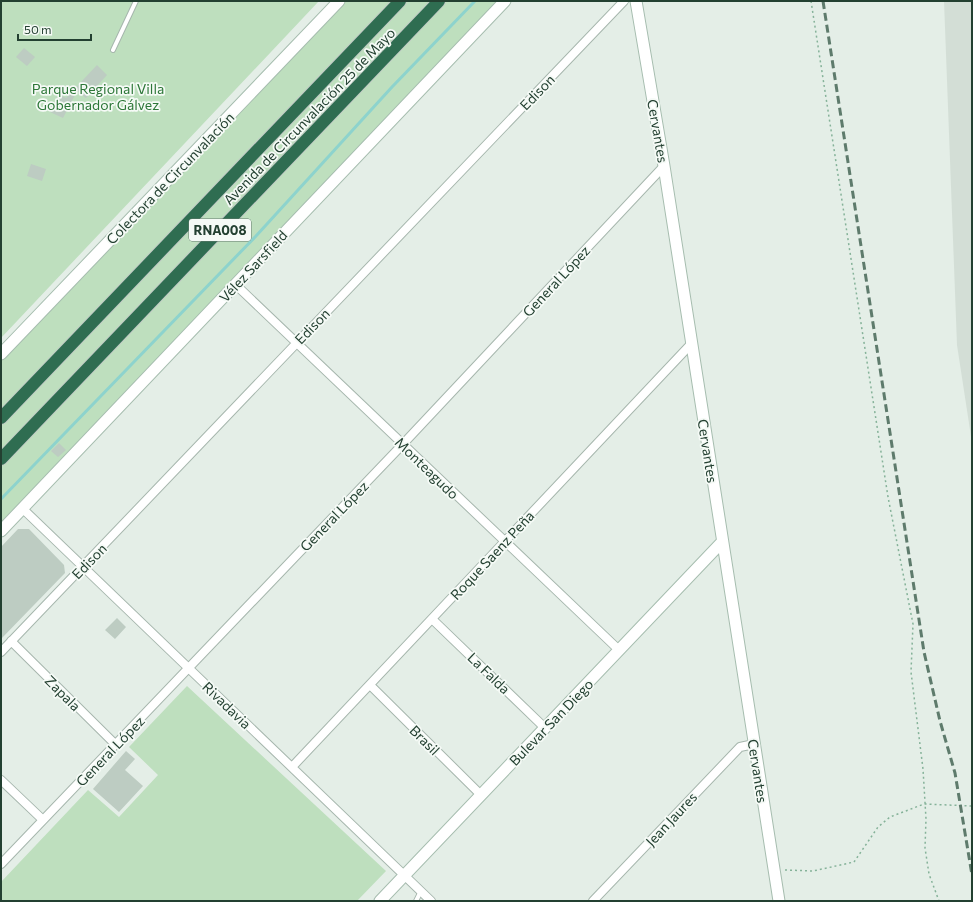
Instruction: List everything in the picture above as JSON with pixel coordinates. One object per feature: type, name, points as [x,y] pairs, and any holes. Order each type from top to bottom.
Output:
[{"type":"highway","name":"Avenida de Circunvalación 25 de Mayo","points":[[1,418],[400,1]]},
{"type":"highway","name":"Avenida de Circunvalación 25 de Mayo","points":[[1,460],[439,1]]},
{"type":"street","name":"Colectora de Circunvalación","points":[[1,354],[339,1]]},
{"type":"street","name":"Vélez Sarsfield","points":[[1,531],[505,1]]},
{"type":"street","name":"Edison","points":[[1,652],[624,1]]},
{"type":"street","name":"Cervantes","points":[[636,1],[664,166],[779,901]]},
{"type":"street","name":"General López","points":[[1,864],[403,444],[664,166]]},
{"type":"street","name":"Monteagudo","points":[[236,285],[619,650]]},
{"type":"street","name":"Roque Saenz Peña","points":[[292,767],[692,343]]},
{"type":"street","name":"Rivadavia","points":[[23,509],[431,901]]},
{"type":"street","name":"Bulevar San Diego","points":[[380,901],[722,542]]},
{"type":"street","name":"La Falda","points":[[432,619],[545,728]]},
{"type":"street","name":"Zapala","points":[[11,642],[116,745]]},
{"type":"street","name":"Brasil","points":[[370,685],[481,795]]},
{"type":"street","name":"Jean Jaures","points":[[593,901],[740,747],[754,744]]},
{"type":"street","points":[[1,780],[43,820]]},
{"type":"lane","points":[[113,50],[136,1]]},
{"type":"lane","points":[[416,901],[421,892]]},
{"type":"path","points":[[811,1],[888,496],[913,624],[911,672],[923,768],[925,848],[930,874],[939,901]]},
{"type":"path","points":[[773,866],[791,871],[814,871],[854,862],[878,827],[890,817],[924,804],[972,806]]},
{"type":"shaded area","points":[[944,1],[972,1],[972,443],[957,345]]},
{"type":"green space","name":"Parque Regional Villa Gobernador Gálvez","points":[[1,1],[319,1],[1,338]]},
{"type":"green space","points":[[339,1],[505,1],[1,531],[1,354]]},
{"type":"green space","points":[[187,686],[386,871],[357,901],[3,901],[1,899],[1,882],[88,790],[119,817],[158,775],[129,747]]},
{"type":"building","points":[[24,48],[35,57],[27,66],[16,57]]},
{"type":"building","points":[[97,65],[107,75],[86,98],[77,91],[63,118],[50,112],[59,94],[66,98]]},
{"type":"building","points":[[31,164],[46,169],[42,181],[27,176]]},
{"type":"building","points":[[59,443],[66,450],[58,457],[51,451]]},
{"type":"building","points":[[18,529],[29,529],[64,565],[65,573],[1,639],[1,547]]},
{"type":"building","points":[[117,618],[126,627],[115,639],[105,630]]},
{"type":"building","points":[[126,751],[135,759],[125,770],[143,786],[119,812],[93,789]]},
{"type":"waterway","points":[[1,499],[256,236],[392,87],[475,1]]},
{"type":"railway","points":[[823,1],[924,652],[940,721],[955,773],[972,875]]}]
